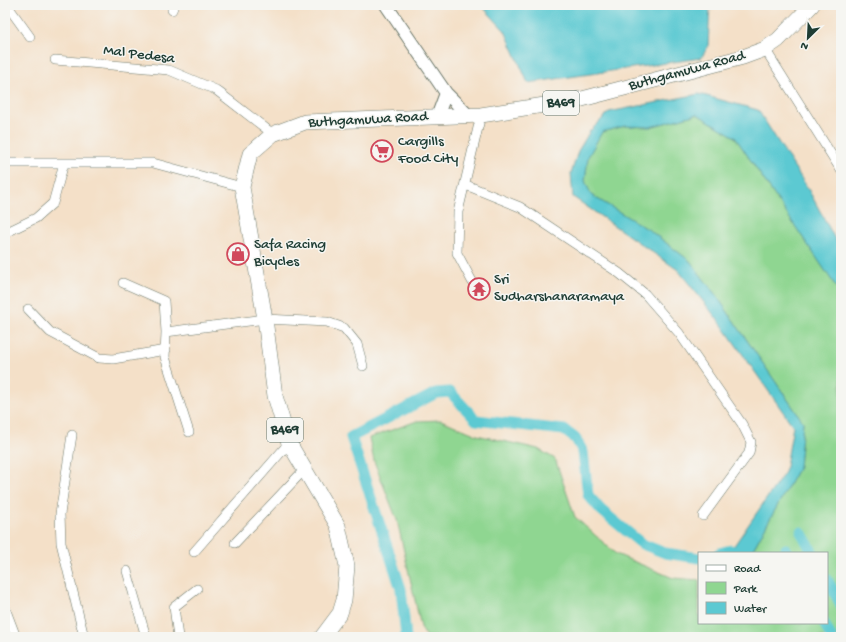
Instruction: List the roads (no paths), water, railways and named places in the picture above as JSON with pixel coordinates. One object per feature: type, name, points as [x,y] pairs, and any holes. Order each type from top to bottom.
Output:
[{"type":"main road","name":"Buthgamuwa Road","points":[[322,637],[340,613],[344,600],[347,566],[338,526],[289,443],[275,396],[265,319],[242,187],[250,154],[273,134],[305,122],[474,115],[582,100],[743,57],[764,49],[778,40],[812,5]]},
{"type":"street","points":[[7,5],[30,37]]},
{"type":"street","points":[[386,5],[446,93],[474,115],[466,185],[458,212],[457,253],[473,283]]},
{"type":"street","points":[[764,49],[841,170]]},
{"type":"street","name":"Mal Pedesa","points":[[55,60],[169,70],[216,90],[273,134]]},
{"type":"street","points":[[437,117],[446,93]]},
{"type":"street","points":[[5,163],[153,163],[242,187]]},
{"type":"street","points":[[5,233],[36,218],[53,203],[64,163]]},
{"type":"street","points":[[466,185],[520,207],[620,273],[645,294],[679,333],[742,424],[751,442],[749,453],[703,516]]},
{"type":"street","points":[[123,283],[164,301],[166,332],[165,357],[189,432]]},
{"type":"street","points":[[28,309],[50,332],[99,358],[113,359],[166,350]]},
{"type":"street","points":[[166,332],[265,319],[327,322],[344,328],[357,344],[363,366]]},
{"type":"street","points":[[72,435],[60,514],[60,542],[84,637]]},
{"type":"street","points":[[194,552],[289,443]]},
{"type":"street","points":[[235,543],[304,470]]},
{"type":"street","points":[[127,572],[146,637]]},
{"type":"street","points":[[178,637],[174,607],[197,589]]},
{"type":"street","points":[[5,608],[16,637]]},
{"type":"water","points":[[481,5],[710,5],[708,47],[701,58],[528,83],[505,31]]},
{"type":"water","points":[[699,94],[758,110],[807,187],[841,250],[841,294],[735,137],[697,114],[650,127],[625,126],[602,132],[588,157],[585,181],[591,195],[649,230],[690,261],[718,298],[803,422],[799,467],[752,552],[732,552],[731,550],[785,472],[793,426],[722,325],[678,270],[573,197],[571,174],[578,151],[590,131],[609,112]]},
{"type":"waterway","points":[[406,637],[401,589],[351,437],[436,393],[450,392],[476,420],[564,430],[576,439],[583,452],[588,495],[601,510],[642,544],[665,553],[698,558]]},
{"type":"waterway","points":[[801,532],[812,552]]},
{"type":"waterway","points":[[723,552],[731,550]]},
{"type":"waterway","points":[[828,581],[841,605]]},
{"type":"waterway","points":[[824,624],[831,637]]},
{"type":"place","name":"Cargills Food City","points":[[382,151]]},
{"type":"place","name":"Safa Racing Bicycles","points":[[238,254]]},
{"type":"place","name":"Sri Sudharshanaramaya","points":[[479,289]]}]
